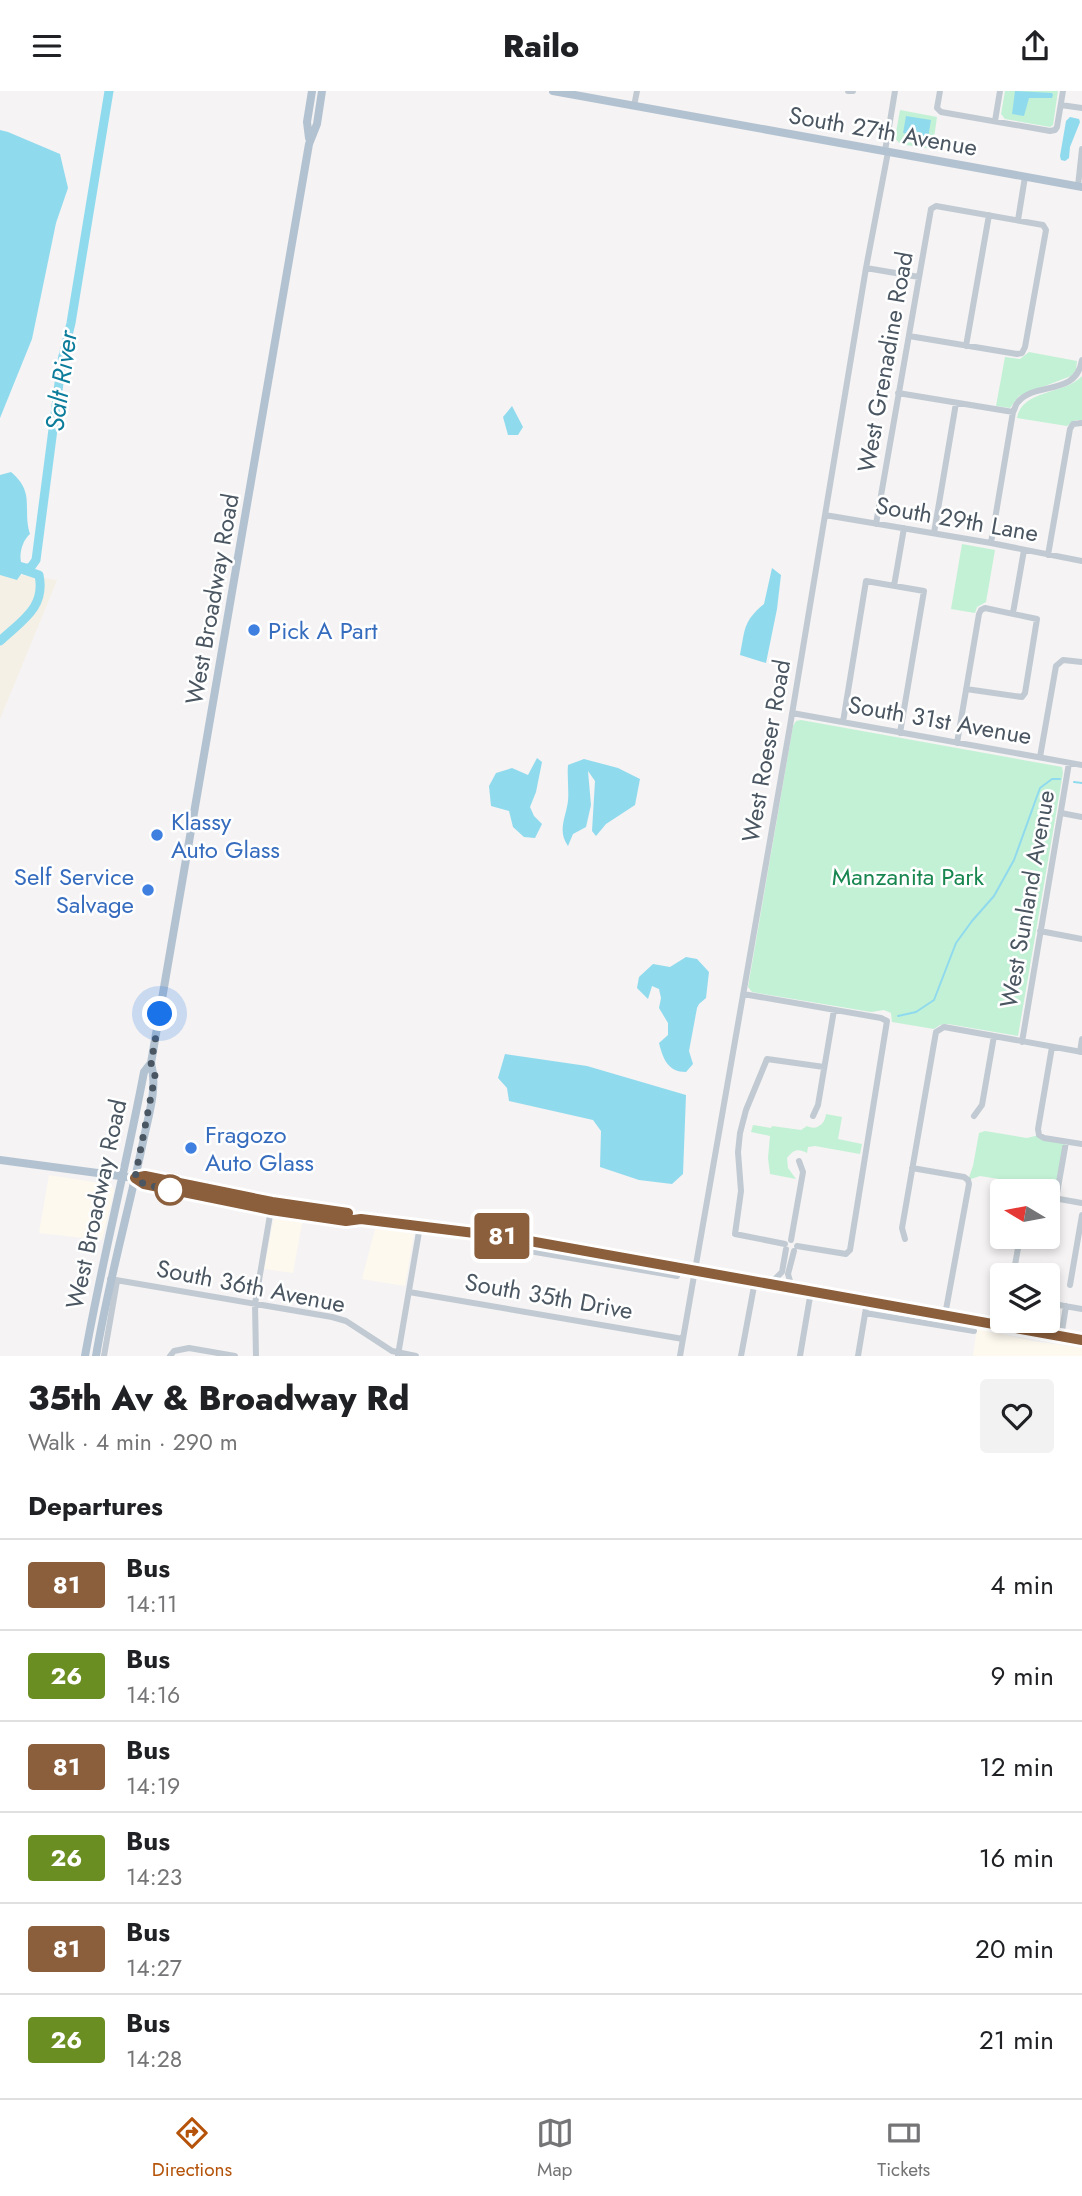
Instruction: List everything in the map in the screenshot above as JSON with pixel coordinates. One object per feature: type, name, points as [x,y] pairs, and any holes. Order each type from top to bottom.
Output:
[{"type":"main road","name":"West Broadway Road","points":[[310,141],[307,122],[312,91]]},
{"type":"main road","name":"West Broadway Road","points":[[96,1356],[155,1076],[151,1063],[310,141],[317,124],[323,91]]},
{"type":"main road","name":"South 27th Avenue","points":[[553,91],[1080,186]]},
{"type":"main road","name":"West Broadway Road","points":[[85,1356],[94,1300],[144,1072],[151,1063]]},
{"type":"main road","points":[[0,1160],[123,1177],[145,1176],[272,1206],[348,1213],[361,1219],[501,1236],[554,1250],[632,1264],[694,1270],[1082,1340]]},
{"type":"main road","points":[[94,1300],[102,1286],[114,1280],[107,1270],[107,1242]]},
{"type":"main road","points":[[87,1343],[97,1345]]},
{"type":"street","points":[[634,106],[637,91]]},
{"type":"street","points":[[848,91],[853,91]]},
{"type":"street","name":"West Roeser Road","points":[[680,1356],[792,713],[895,91]]},
{"type":"street","points":[[940,91],[937,110],[1050,131],[1055,130],[1063,91]]},
{"type":"street","points":[[995,121],[1000,91]]},
{"type":"street","points":[[1061,105],[1082,108]]},
{"type":"street","points":[[1080,186],[1082,149]]},
{"type":"street","points":[[1018,220],[1025,177]]},
{"type":"street","name":"West Grenadine Road","points":[[876,524],[932,206],[989,215]]},
{"type":"street","points":[[909,336],[966,346],[1017,354],[1022,353],[1045,230],[1043,225],[989,215],[966,346]]},
{"type":"street","points":[[866,268],[919,277]]},
{"type":"street","points":[[991,543],[1013,412],[1018,402],[1026,396],[1075,377],[1081,368],[1082,360]]},
{"type":"street","points":[[898,393],[1013,412]]},
{"type":"street","points":[[934,533],[956,403]]},
{"type":"street","points":[[1048,555],[1070,429],[1073,424],[1082,423]]},
{"type":"street","name":"South 29th Lane","points":[[825,515],[1082,561]]},
{"type":"street","points":[[894,586],[904,528]]},
{"type":"street","points":[[1013,613],[1024,550]]},
{"type":"street","points":[[843,722],[866,581],[924,591],[900,733]]},
{"type":"street","points":[[957,743],[966,689],[981,610],[985,608],[1037,619],[1025,693],[1022,697],[966,689]]},
{"type":"street","points":[[1041,757],[1056,666],[1060,660],[1082,662]]},
{"type":"street","name":"South 31st Avenue","points":[[792,713],[1082,765]]},
{"type":"street","name":"West Sunland Avenue","points":[[1022,1042],[1069,763]]},
{"type":"street","points":[[1061,813],[1082,817]]},
{"type":"street","points":[[1040,932],[1082,939]]},
{"type":"street","points":[[743,995],[885,1019],[887,1024],[850,1250],[846,1254],[736,1234],[741,1191],[738,1151],[740,1133],[746,1110],[767,1059],[824,1067]]},
{"type":"street","points":[[813,1116],[818,1105],[834,1010]]},
{"type":"street","points":[[905,1239],[902,1228],[936,1032],[939,1028],[1081,1052],[1082,1039]]},
{"type":"street","name":"West Sunland Avenue","points":[[974,1116],[982,1105],[994,1036]]},
{"type":"street","points":[[1052,1047],[1039,1135],[1082,1144]]},
{"type":"street","points":[[1060,1179],[1066,1142]]},
{"type":"street","points":[[792,1288],[788,1274],[803,1172],[799,1161]]},
{"type":"street","points":[[912,1168],[964,1177],[969,1184],[943,1326]]},
{"type":"street","points":[[1060,1200],[1082,1203]]},
{"type":"street","points":[[256,1356],[255,1304],[272,1206]]},
{"type":"street","points":[[1070,1285],[1082,1215]]},
{"type":"street","points":[[398,1354],[420,1226]]},
{"type":"street","points":[[500,1246],[554,1250]]},
{"type":"street","points":[[771,1284],[782,1272],[791,1246]]},
{"type":"street","points":[[632,1264],[677,1276]]},
{"type":"street","name":"South 36th Avenue","points":[[114,1280],[346,1321],[398,1354],[416,1356]]},
{"type":"street","name":"West Broadway Road","points":[[104,1356],[114,1280]]},
{"type":"street","points":[[741,1356],[755,1281]]},
{"type":"street","points":[[800,1356],[811,1291]]},
{"type":"street","name":"South 35th Drive","points":[[409,1292],[683,1339]]},
{"type":"street","points":[[858,1356],[867,1302]]},
{"type":"street","points":[[1060,1305],[1082,1309]]},
{"type":"street","points":[[1061,1337],[1066,1306]]},
{"type":"street","points":[[865,1313],[974,1331]]},
{"type":"street","points":[[172,1354],[189,1348],[235,1356]]},
{"type":"shaded area","points":[[49,1175],[112,1185],[114,1191],[102,1240],[39,1233]]},
{"type":"shaded area","points":[[278,1215],[303,1218],[293,1273],[264,1269],[274,1217]]},
{"type":"shaded area","points":[[375,1229],[414,1234],[405,1286],[362,1279]]},
{"type":"shaded area","points":[[977,1328],[990,1333],[1082,1348],[1082,1356],[973,1356]]},
{"type":"green space","points":[[1005,91],[1058,91],[1053,125],[1050,127],[1005,119],[1001,114]]},
{"type":"green space","points":[[900,110],[937,117],[933,145],[899,140],[932,149],[900,144],[895,138]]},
{"type":"green space","points":[[1029,352],[1077,361],[1076,370],[1071,376],[1019,396],[1010,408],[996,406],[1005,357],[1020,359]]},
{"type":"green space","points":[[1082,376],[1082,421],[1076,420],[1067,426],[1017,418],[1027,402],[1065,387]]},
{"type":"green space","points":[[962,544],[995,550],[986,602],[977,607],[975,613],[951,609]]},
{"type":"green space","name":"Manzanita Park","points":[[796,721],[1062,767],[1018,1036],[948,1024],[934,1029],[892,1022],[891,1013],[884,1010],[871,1012],[752,992],[748,987],[793,726]]},
{"type":"green space","points":[[826,1114],[842,1117],[838,1139],[862,1144],[860,1154],[808,1147],[807,1153],[796,1151],[787,1158],[788,1168],[796,1179],[770,1174],[770,1136],[751,1132],[753,1125],[801,1130],[807,1126],[820,1126]]},
{"type":"green space","points":[[985,1131],[1027,1138],[1039,1135],[1066,1142],[1060,1179],[999,1179],[980,1176],[968,1180],[979,1133]]},
{"type":"sand","points":[[0,572],[57,580],[0,719]]},
{"type":"water","points":[[1015,91],[1053,95],[1052,98],[1029,98],[1024,116],[1012,114]]},
{"type":"water","points":[[906,116],[931,120],[928,138],[903,133]]},
{"type":"water","points":[[1070,117],[1079,119],[1080,122],[1070,147],[1069,158],[1065,161],[1061,160],[1060,156],[1066,121]]},
{"type":"water","points":[[0,130],[60,154],[68,188],[56,223],[32,339],[0,418]]},
{"type":"water","points":[[512,406],[523,427],[518,435],[508,435],[503,417]]},
{"type":"water","points":[[11,472],[19,480],[26,494],[30,534],[21,554],[21,562],[28,564],[17,580],[0,575],[0,475]]},
{"type":"water","points":[[772,568],[781,575],[766,663],[740,655],[748,621],[764,604]]},
{"type":"water","points":[[537,758],[542,762],[530,807],[542,824],[535,838],[524,837],[513,827],[509,811],[491,806],[489,786],[496,773],[512,768],[528,775]]},
{"type":"water","points":[[584,759],[618,768],[640,779],[635,805],[606,824],[596,836],[592,831],[595,781],[588,771],[591,805],[586,827],[573,834],[568,846],[563,835],[563,824],[568,801],[568,765]]},
{"type":"water","points":[[686,957],[697,959],[709,972],[706,998],[697,1008],[689,1051],[693,1064],[686,1072],[671,1067],[659,1043],[668,1035],[668,1023],[659,1008],[659,989],[652,986],[648,999],[637,988],[639,977],[653,964],[670,967]]},
{"type":"water","points":[[505,1054],[587,1066],[686,1095],[683,1174],[672,1184],[639,1180],[600,1167],[601,1131],[593,1120],[509,1101],[507,1088],[498,1078]]},
{"type":"waterway","name":"Salt River","points":[[0,641],[30,613],[39,596],[39,575],[24,570],[31,567],[36,560],[62,360],[71,323],[109,91]]},
{"type":"waterway","points":[[898,1016],[916,1012],[934,1000],[956,943],[994,896],[1014,860],[1040,788],[1052,779],[1060,779]]},
{"type":"waterway","points":[[1074,782],[1082,783]]},
{"type":"bus line","name":"81","points":[[348,1213],[272,1202],[145,1176],[135,1178],[144,1184],[241,1205],[346,1221],[361,1219],[501,1236],[1082,1340]]},
{"type":"place","name":"Pick A Part","points":[[254,630]]},
{"type":"place","name":"Klassy Auto Glass","points":[[157,835]]},
{"type":"place","name":"Self Service Salvage","points":[[148,890]]},
{"type":"place","name":"Fragozo Auto Glass","points":[[191,1148]]},
{"type":"route","points":[[160,1014],[151,1063],[155,1076],[135,1178],[144,1184],[170,1190]]}]
